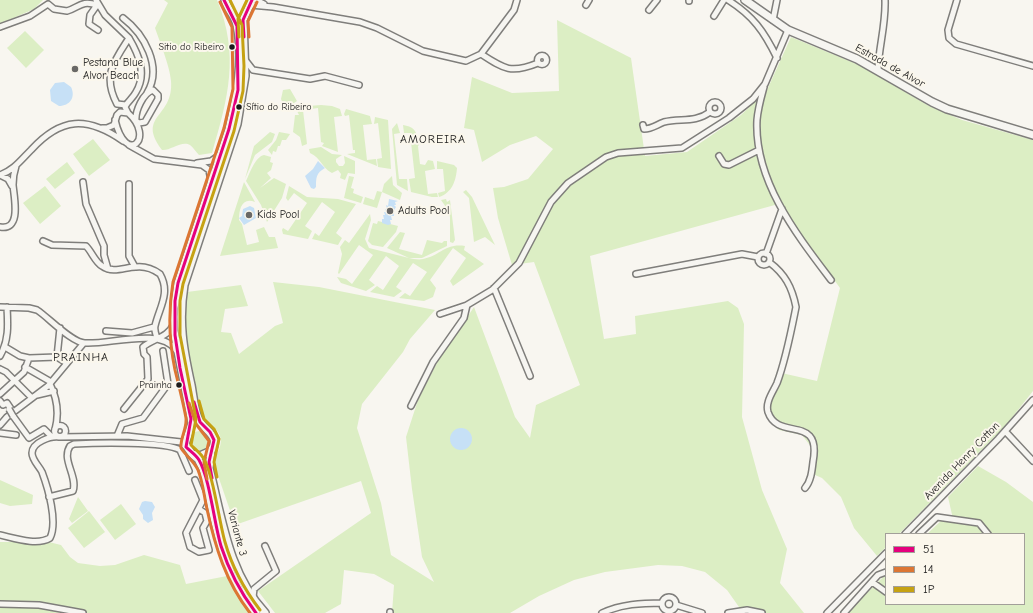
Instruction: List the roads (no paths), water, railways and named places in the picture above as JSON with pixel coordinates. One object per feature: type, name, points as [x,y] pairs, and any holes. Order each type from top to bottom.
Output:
[{"type":"main road","points":[[225,0],[238,26],[239,78],[231,122],[178,283],[174,308],[176,350],[192,419],[187,436],[186,447],[192,454],[203,456],[211,451],[214,440],[198,418],[182,340],[180,312],[184,285],[238,124],[245,79],[243,20],[252,3]]},
{"type":"main road","name":"Estrada de Alvor","points":[[745,0],[788,30],[878,70],[932,102],[947,109],[1033,135]]},
{"type":"main road","points":[[229,9],[239,12],[252,3]]},
{"type":"main road","points":[[187,436],[196,428],[208,430]]},
{"type":"main road","name":"Variante 3","points":[[211,451],[209,468],[235,568],[254,600],[265,613]]},
{"type":"main road","name":"Variante 3","points":[[192,454],[198,459],[203,470],[222,547],[230,572],[241,593],[256,613]]},
{"type":"street","points":[[252,3],[360,22],[423,51],[459,60],[472,59],[480,54],[514,10],[517,0]]},
{"type":"street","points":[[649,10],[657,0]]},
{"type":"street","points":[[714,16],[724,0]]},
{"type":"street","points":[[728,0],[750,15],[763,31],[777,58]]},
{"type":"street","points":[[774,20],[776,0]]},
{"type":"street","points":[[878,70],[878,52],[885,15],[885,0]]},
{"type":"street","points":[[957,0],[948,30],[949,38],[956,44],[1033,66]]},
{"type":"street","points":[[0,27],[30,16],[48,2],[54,9],[67,11],[78,2],[96,2]]},
{"type":"street","points":[[96,2],[88,20],[89,24],[98,30]]},
{"type":"street","points":[[96,2],[105,15],[129,38],[139,57],[142,78],[133,97],[125,107],[128,113],[139,123],[145,122],[158,99],[158,95],[150,84]]},
{"type":"street","points":[[123,18],[140,34],[147,46],[152,68],[147,93],[136,112],[136,121],[140,131],[138,142],[140,152]]},
{"type":"street","points":[[788,30],[765,84],[757,120],[759,150],[769,180],[782,209],[798,237],[830,280]]},
{"type":"street","points":[[123,141],[116,117],[111,80],[112,64],[129,38]]},
{"type":"street","points":[[480,54],[516,70],[538,63]]},
{"type":"street","points":[[245,60],[250,67],[258,71]]},
{"type":"street","points":[[245,79],[250,72],[258,71],[310,79],[325,76],[360,85]]},
{"type":"street","points":[[440,314],[467,305],[494,288],[519,262],[551,202],[568,183],[606,157],[618,153],[682,148],[729,118],[753,99],[765,84]]},
{"type":"street","points":[[147,93],[153,90],[155,91]]},
{"type":"street","points":[[114,98],[117,104],[126,105]]},
{"type":"street","points":[[710,112],[710,106],[716,102],[721,106],[719,113]]},
{"type":"street","points":[[102,128],[107,128],[114,125],[116,117],[120,112],[128,113]]},
{"type":"street","points":[[643,125],[644,129],[652,129],[664,122],[687,121],[700,118],[710,112],[715,114],[719,113],[729,118]]},
{"type":"street","points":[[0,175],[16,166],[37,143],[57,129],[82,123],[102,128],[128,145],[154,159],[206,167],[209,170],[212,182]]},
{"type":"street","points":[[128,145],[132,146],[138,142]]},
{"type":"street","points":[[718,156],[724,164],[729,165],[759,150]]},
{"type":"street","points":[[192,164],[211,161],[221,153]]},
{"type":"street","points":[[1,228],[14,220],[16,212],[14,189],[16,166]]},
{"type":"street","points":[[0,175],[8,179],[14,189]]},
{"type":"street","points":[[83,182],[86,204],[104,246],[104,255],[108,269]]},
{"type":"street","points":[[128,184],[129,256],[135,266]]},
{"type":"street","points":[[766,254],[782,209]]},
{"type":"street","points":[[43,241],[52,245],[86,246],[99,263],[108,269],[120,270],[135,266],[156,271],[160,274],[163,279],[164,299],[154,327],[157,338]]},
{"type":"street","points":[[758,257],[761,253],[766,254]]},
{"type":"street","points":[[636,274],[742,254],[758,257]]},
{"type":"street","points":[[766,254],[769,257],[769,262],[785,276],[794,295],[796,307],[780,376],[767,403],[767,408],[771,419],[775,423],[786,428],[802,430],[812,439],[815,454],[809,483],[805,488]]},
{"type":"street","points":[[758,257],[758,261],[761,265],[766,265],[769,262]]},
{"type":"street","points":[[494,288],[530,376]]},
{"type":"street","points":[[410,406],[433,362],[464,318],[467,305]]},
{"type":"street","points":[[0,307],[29,308],[37,310],[83,344],[157,338],[170,343],[176,350]]},
{"type":"street","points":[[0,356],[5,347],[8,330],[7,307]]},
{"type":"street","points":[[124,409],[148,379],[147,357],[144,354],[143,347],[171,331],[174,324]]},
{"type":"street","points":[[106,331],[132,333],[154,327]]},
{"type":"street","points":[[57,357],[60,328]]},
{"type":"street","points":[[0,419],[13,415],[50,383],[83,344]]},
{"type":"street","points":[[5,347],[20,356],[28,358],[57,357],[67,363]]},
{"type":"street","points":[[122,424],[143,418],[168,384],[163,351]]},
{"type":"street","points":[[0,394],[15,382],[24,372],[28,358]]},
{"type":"street","points":[[25,367],[50,383],[56,396],[57,422],[53,434]]},
{"type":"street","points":[[0,369],[6,372],[15,382],[34,396],[54,392]]},
{"type":"street","name":"Avenida Henry Cotton","points":[[906,533],[1033,400]]},
{"type":"street","points":[[0,401],[3,405],[7,403],[13,415],[29,438],[44,429],[59,437],[76,435],[126,436],[176,441],[181,442],[186,447]]},
{"type":"street","points":[[0,425],[7,417]]},
{"type":"street","points":[[57,422],[76,435]]},
{"type":"street","points":[[117,436],[122,424]]},
{"type":"street","points":[[122,424],[126,436]]},
{"type":"street","points":[[0,535],[35,540],[50,538],[53,526],[49,497],[42,471],[32,452],[36,446],[53,434],[58,426],[64,428]]},
{"type":"street","points":[[59,437],[64,435],[64,428]]},
{"type":"street","points":[[1005,431],[1033,461]]},
{"type":"street","points":[[0,433],[16,435]]},
{"type":"street","points":[[176,441],[187,436]]},
{"type":"street","points":[[49,497],[73,491],[74,485],[67,453],[70,446],[74,444],[172,446],[180,450],[189,471]]},
{"type":"street","points":[[195,480],[203,500],[186,533],[190,547],[199,552],[209,550],[203,528],[207,521],[205,513],[199,509]]},
{"type":"street","points":[[921,533],[937,517],[979,523],[987,533]]},
{"type":"street","points":[[254,600],[253,591],[258,585],[276,571],[265,546]]},
{"type":"street","points":[[827,613],[885,554]]},
{"type":"street","points":[[844,613],[878,575],[885,572]]},
{"type":"street","points":[[872,582],[885,591]]},
{"type":"street","points":[[244,584],[250,587],[258,585]]},
{"type":"street","points":[[671,597],[675,600],[676,605],[673,610],[668,611],[664,608],[662,603],[666,598],[671,597]]},
{"type":"street","points":[[602,613],[617,607],[639,603],[662,603]]},
{"type":"street","points":[[0,604],[39,604],[83,613]]},
{"type":"street","points":[[676,605],[702,613]]},
{"type":"street","points":[[728,613],[747,610],[759,612]]},
{"type":"water","points":[[64,82],[71,87],[73,94],[69,103],[59,106],[51,101],[50,90],[55,83]]},
{"type":"water","points":[[318,161],[325,168],[318,174],[316,178],[316,187],[314,189],[311,188],[305,176],[313,169]]},
{"type":"water","name":"Adults Pool","points":[[389,199],[398,201],[395,202],[396,205],[394,205],[396,207],[392,214],[394,214],[394,216],[391,216],[391,224],[388,225],[382,223],[382,219],[384,219],[383,215],[385,215],[384,212],[386,212],[385,209],[387,209],[386,205],[388,206]]},
{"type":"water","name":"Kids Pool","points":[[250,206],[254,208],[256,218],[244,225],[239,218],[242,216],[243,209]]},
{"type":"water","points":[[461,428],[469,431],[472,439],[469,447],[461,450],[453,447],[450,439],[453,431]]},
{"type":"water","points":[[142,502],[152,502],[155,507],[152,513],[153,520],[148,523],[143,519],[143,515],[139,509]]},
{"type":"place","name":"Sitio do Ribeiro","points":[[232,47]]},
{"type":"place","name":"Pestana Blue Alvor Beach","points":[[75,69]]},
{"type":"place","name":"Sítio do Ribeiro","points":[[239,107]]},
{"type":"place","name":"Adults Pool","points":[[390,211]]},
{"type":"place","name":"Kids Pool","points":[[249,215]]},
{"type":"place","name":"Prainha","points":[[179,385]]},
{"type":"district","name":"AMOREIRA","points":[[433,140]]},
{"type":"district","name":"PRAINHA","points":[[81,358]]}]
